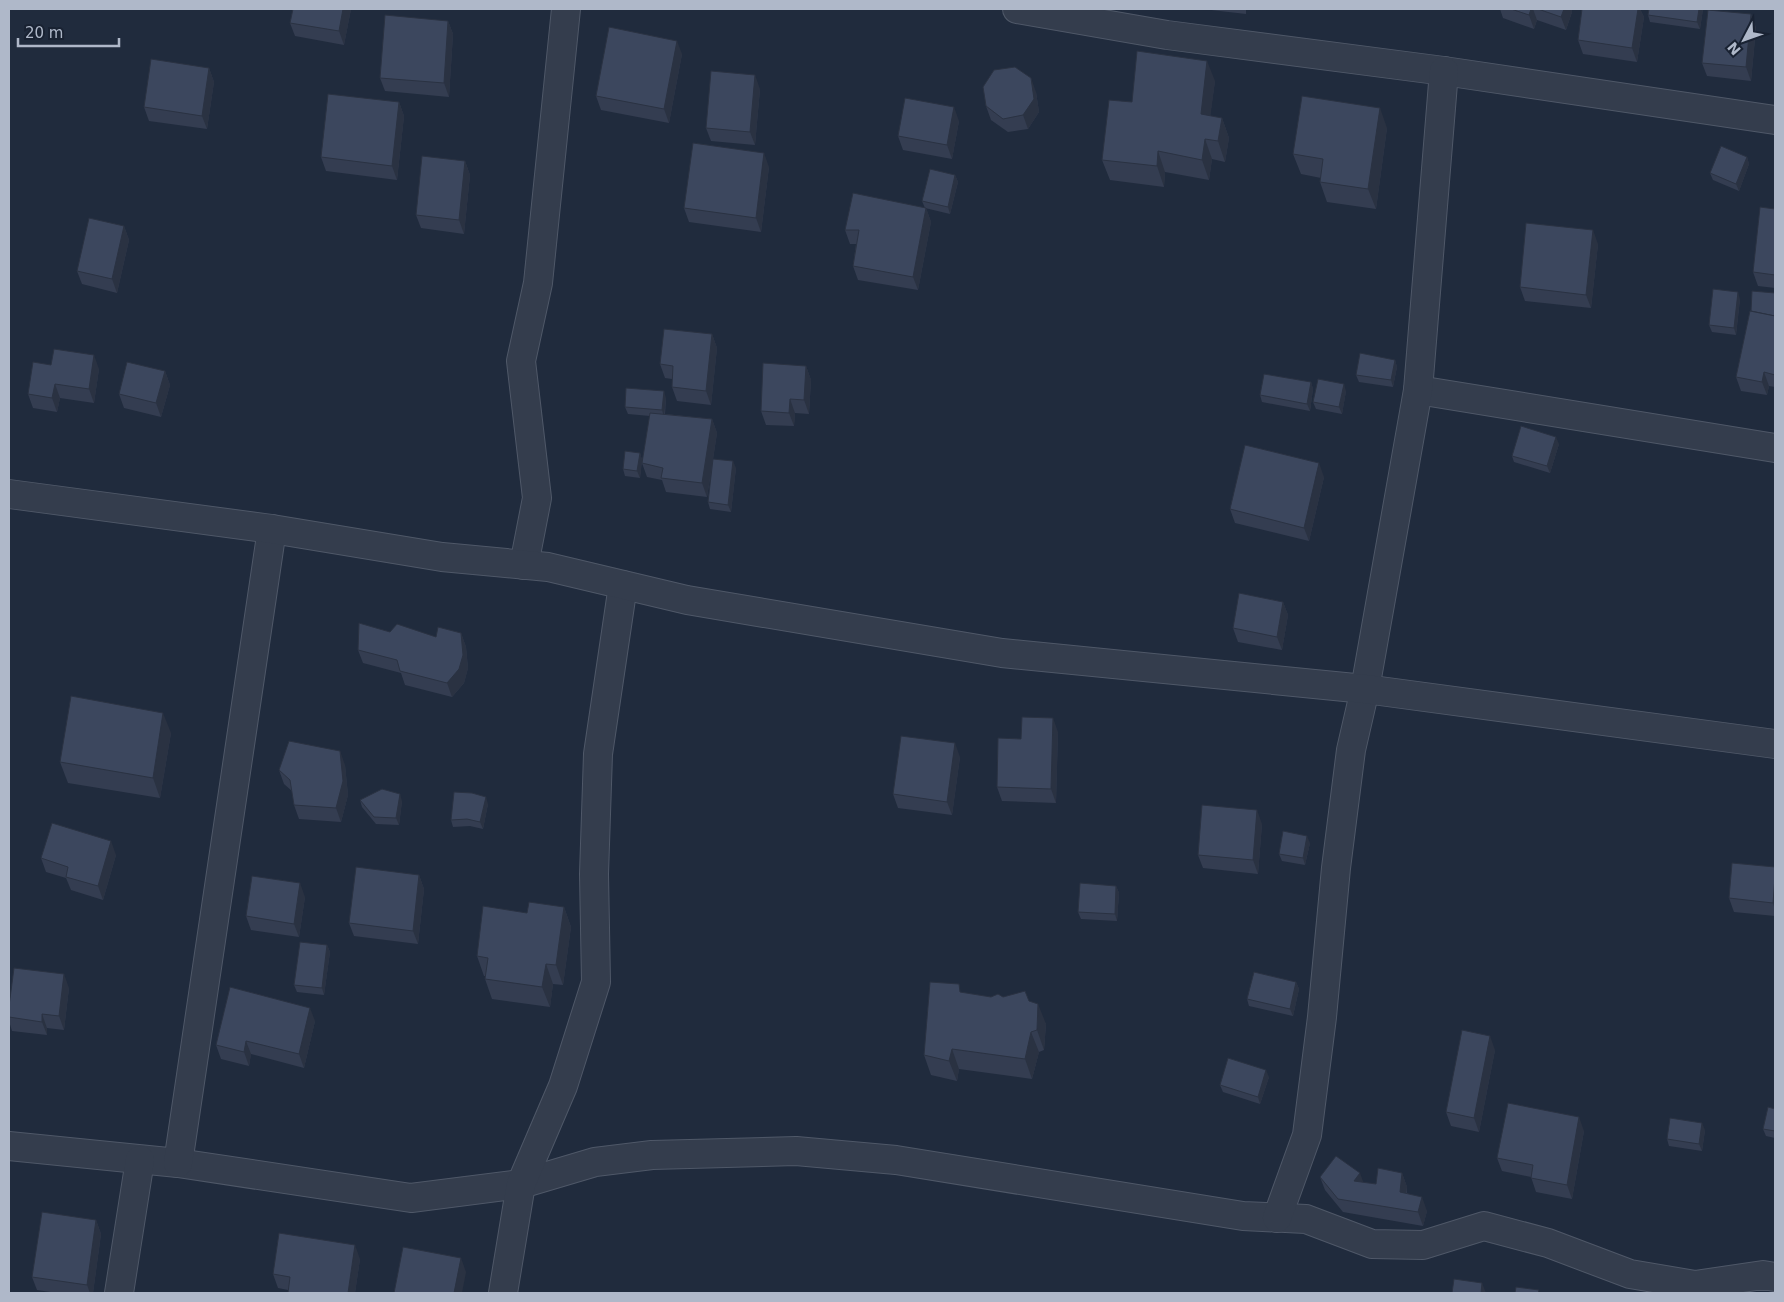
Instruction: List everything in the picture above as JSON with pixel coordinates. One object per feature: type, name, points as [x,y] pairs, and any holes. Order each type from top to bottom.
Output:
[{"type":"street","points":[[524,565],[537,498],[521,361],[538,283],[566,9]]},
{"type":"street","points":[[1017,9],[1167,35],[1444,71],[1775,120]]},
{"type":"street","points":[[1277,1218],[1307,1135],[1322,1017],[1336,868],[1351,750],[1365,689],[1418,390],[1444,71]]},
{"type":"street","points":[[1418,390],[1775,448]]},
{"type":"street","points":[[9,494],[272,529],[442,557],[548,567],[687,600],[1002,653],[1365,689],[1775,744]]},
{"type":"street","points":[[178,1164],[272,529]]},
{"type":"street","points":[[502,1293],[521,1184],[563,1086],[596,982],[594,874],[598,754],[623,585]]},
{"type":"street","points":[[9,1146],[178,1164],[411,1198],[521,1184],[595,1162],[652,1155],[796,1151],[896,1160],[1243,1216],[1306,1219],[1372,1244],[1423,1245],[1484,1226],[1548,1243],[1628,1284],[1695,1285],[1763,1275],[1775,1277]]},
{"type":"street","points":[[119,1293],[140,1160]]},
{"type":"building","points":[[293,9],[343,9],[339,31],[290,23]]},
{"type":"building","points":[[1511,9],[1531,9],[1529,15]]},
{"type":"building","points":[[1538,9],[1564,9],[1561,17]]},
{"type":"building","points":[[1582,9],[1638,9],[1632,48],[1578,40]]},
{"type":"building","points":[[1649,9],[1699,9],[1697,22],[1648,15]]},
{"type":"building","points":[[1708,10],[1751,14],[1746,67],[1702,63]]},
{"type":"building","points":[[385,15],[448,21],[444,83],[380,78]]},
{"type":"building","points":[[609,27],[677,41],[664,109],[596,96]]},
{"type":"building","points":[[1137,51],[1207,61],[1201,114],[1222,118],[1218,141],[1205,139],[1202,160],[1158,151],[1157,166],[1102,160],[1109,100],[1132,102]]},
{"type":"building","points":[[151,59],[209,68],[202,116],[144,107]]},
{"type":"building","points":[[1015,67],[1031,78],[1034,99],[1023,115],[1003,119],[986,106],[983,87],[994,70]]},
{"type":"building","points":[[711,71],[755,75],[750,132],[706,128]]},
{"type":"building","points":[[328,94],[399,102],[392,166],[321,157]]},
{"type":"building","points":[[1302,96],[1380,108],[1368,189],[1320,182],[1323,159],[1293,154]]},
{"type":"building","points":[[905,98],[954,107],[947,145],[898,136]]},
{"type":"building","points":[[693,143],[764,153],[756,218],[684,208]]},
{"type":"building","points":[[1721,146],[1747,157],[1736,184],[1710,173]]},
{"type":"building","points":[[422,156],[465,161],[459,220],[416,215]]},
{"type":"building","points":[[930,169],[955,175],[948,207],[922,201]]},
{"type":"building","points":[[853,193],[926,208],[913,277],[853,266],[859,230],[845,230]]},
{"type":"building","points":[[1760,207],[1775,209],[1775,275],[1753,272]]},
{"type":"building","points":[[89,218],[124,226],[112,279],[77,271]]},
{"type":"building","points":[[1526,223],[1593,230],[1586,295],[1520,287]]},
{"type":"building","points":[[1713,289],[1738,292],[1734,328],[1709,325]]},
{"type":"building","points":[[1752,291],[1775,293],[1775,316],[1751,311]]},
{"type":"building","points":[[1750,311],[1775,316],[1775,375],[1764,372],[1762,382],[1736,377]]},
{"type":"building","points":[[664,329],[712,334],[706,391],[672,387],[673,366],[660,364]]},
{"type":"building","points":[[54,349],[94,355],[89,389],[55,384],[52,398],[28,394],[33,362],[51,365]]},
{"type":"building","points":[[1360,353],[1395,360],[1391,380],[1356,375]]},
{"type":"building","points":[[127,362],[165,371],[156,403],[119,394]]},
{"type":"building","points":[[763,363],[806,366],[804,400],[790,399],[789,413],[761,411]]},
{"type":"building","points":[[1264,374],[1311,382],[1307,404],[1260,395]]},
{"type":"building","points":[[1318,379],[1344,384],[1339,407],[1313,402]]},
{"type":"building","points":[[626,388],[664,391],[662,410],[625,407]]},
{"type":"building","points":[[650,413],[712,419],[702,483],[661,478],[663,468],[642,463]]},
{"type":"building","points":[[1521,426],[1556,437],[1547,466],[1512,456]]},
{"type":"building","points":[[1245,445],[1319,463],[1304,528],[1230,509]]},
{"type":"building","points":[[625,451],[640,453],[637,471],[623,469]]},
{"type":"building","points":[[713,459],[733,461],[728,505],[708,502]]},
{"type":"building","points":[[1239,593],[1283,602],[1277,637],[1233,628]]},
{"type":"building","points":[[359,623],[390,632],[397,624],[436,637],[438,627],[461,633],[463,655],[459,669],[447,683],[400,671],[397,660],[358,650]]},
{"type":"building","points":[[71,696],[163,713],[153,778],[60,762]]},
{"type":"building","points":[[1022,717],[1053,718],[1051,789],[997,787],[998,738],[1021,739]]},
{"type":"building","points":[[901,736],[955,743],[947,802],[893,794]]},
{"type":"building","points":[[289,741],[340,751],[343,781],[336,808],[294,805],[290,780],[279,770]]},
{"type":"building","points":[[382,789],[400,794],[396,818],[374,817],[360,800]]},
{"type":"building","points":[[454,792],[472,793],[486,797],[480,822],[467,819],[451,820]]},
{"type":"building","points":[[1202,805],[1257,810],[1253,860],[1198,855]]},
{"type":"building","points":[[52,823],[111,841],[98,886],[66,877],[68,867],[41,858]]},
{"type":"building","points":[[1283,831],[1307,836],[1303,858],[1279,854]]},
{"type":"building","points":[[1732,863],[1775,867],[1773,903],[1729,898]]},
{"type":"building","points":[[356,867],[419,875],[413,931],[349,923]]},
{"type":"building","points":[[252,876],[300,883],[294,924],[246,916]]},
{"type":"building","points":[[1080,883],[1116,886],[1115,914],[1078,912]]},
{"type":"building","points":[[529,902],[564,907],[556,965],[546,964],[542,987],[485,979],[488,958],[477,956],[483,906],[527,913]]},
{"type":"building","points":[[300,942],[327,945],[322,988],[294,985]]},
{"type":"building","points":[[14,968],[64,974],[59,1016],[42,1014],[42,1022],[9,1017]]},
{"type":"building","points":[[1254,972],[1296,982],[1290,1009],[1247,999]]},
{"type":"building","points":[[930,982],[959,984],[960,992],[991,997],[998,994],[1003,997],[1025,991],[1029,1001],[1038,1004],[1037,1030],[1031,1032],[1025,1059],[952,1049],[949,1061],[924,1055]]},
{"type":"building","points":[[230,987],[310,1008],[299,1054],[246,1041],[244,1052],[216,1045]]},
{"type":"building","points":[[1462,1030],[1490,1036],[1474,1118],[1446,1112]]},
{"type":"building","points":[[1228,1058],[1266,1070],[1258,1097],[1220,1085]]},
{"type":"building","points":[[1508,1103],[1579,1117],[1567,1185],[1531,1178],[1533,1165],[1497,1158]]},
{"type":"building","points":[[1768,1107],[1775,1109],[1775,1131],[1763,1129]]},
{"type":"building","points":[[1670,1118],[1702,1123],[1699,1144],[1667,1139]]},
{"type":"building","points":[[1336,1156],[1360,1173],[1354,1181],[1376,1184],[1378,1168],[1402,1173],[1400,1192],[1422,1197],[1418,1212],[1338,1199],[1320,1177]]},
{"type":"building","points":[[42,1212],[96,1220],[87,1285],[32,1277]]},
{"type":"building","points":[[279,1233],[355,1245],[348,1293],[288,1293],[290,1277],[273,1274]]},
{"type":"building","points":[[403,1247],[461,1258],[454,1293],[394,1293]]},
{"type":"building","points":[[1454,1279],[1482,1283],[1481,1293],[1452,1293]]},
{"type":"building","points":[[1516,1287],[1539,1290],[1538,1293],[1515,1293]]}]
